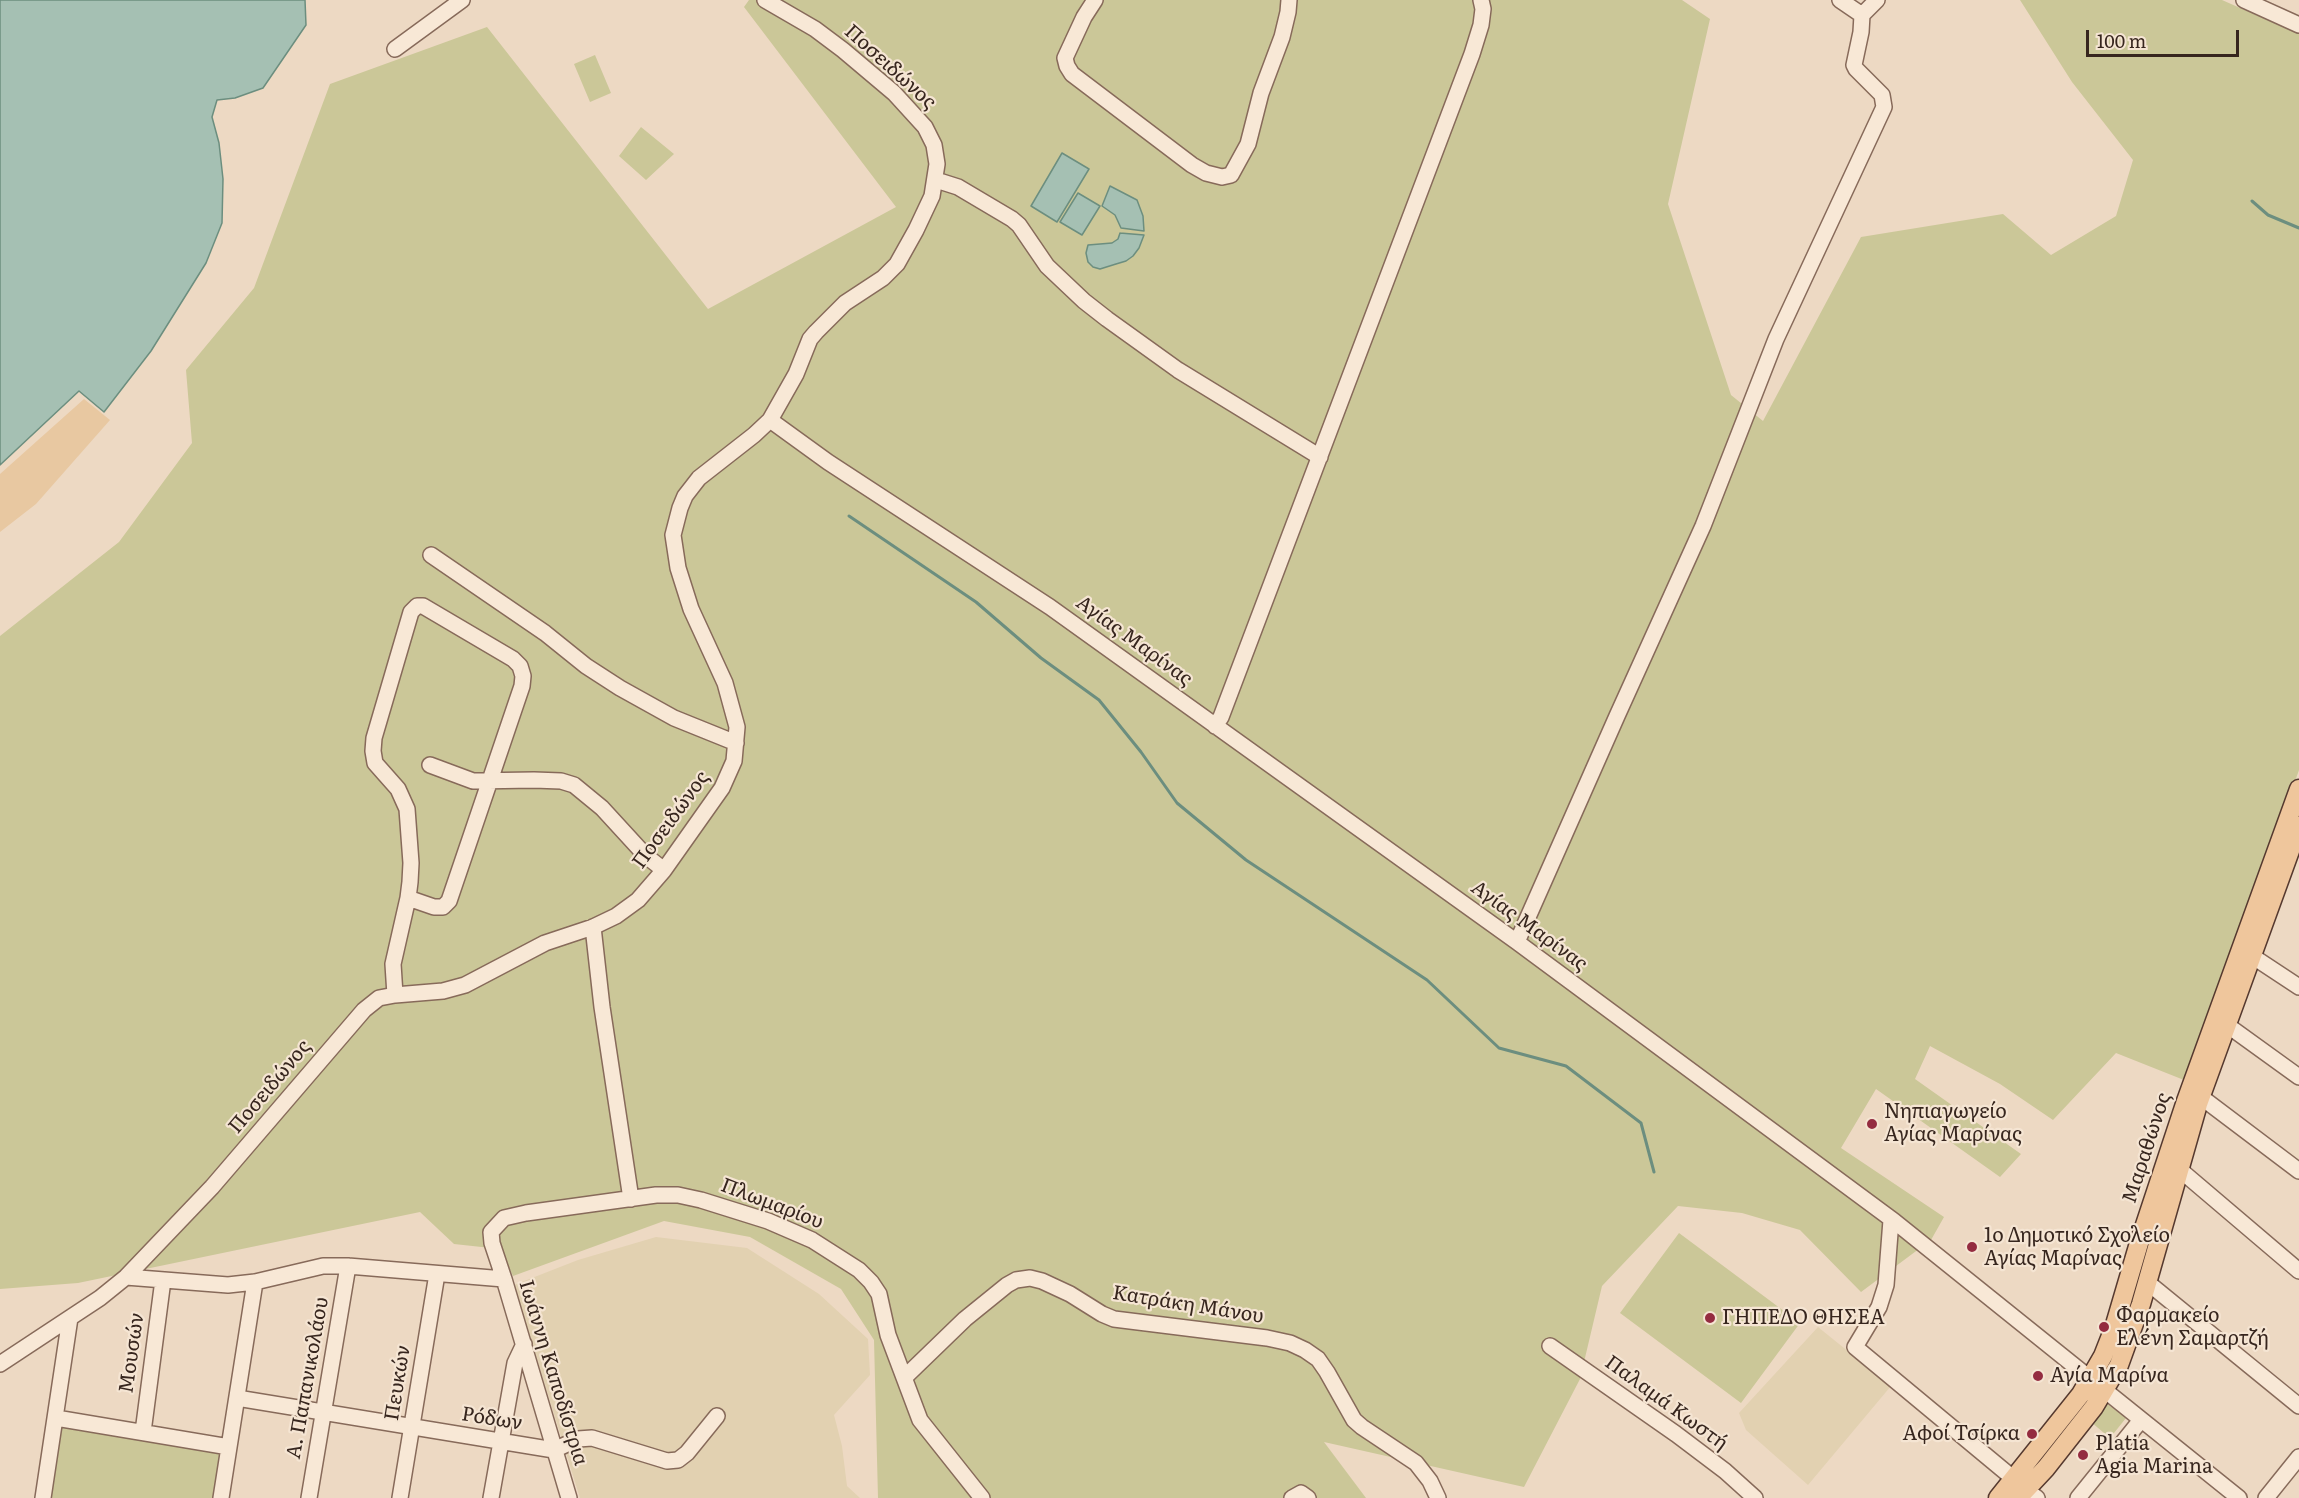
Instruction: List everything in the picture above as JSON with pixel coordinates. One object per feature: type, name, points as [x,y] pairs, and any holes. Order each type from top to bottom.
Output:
[{"type":"main road","name":"Μαραθώνος","points":[[2098,1385],[2139,1244],[2186,1101],[2299,789]]},
{"type":"main road","name":"Μαραθώνος","points":[[1998,1498],[2024,1491],[2046,1468],[2132,1334],[2201,1097],[2299,826]]},
{"type":"street","points":[[395,50],[462,0]]},
{"type":"street","name":"Ποσειδώνος","points":[[0,1364],[70,1318],[126,1277],[212,1187],[364,1010],[379,998],[443,991],[465,986],[545,943],[593,927],[616,916],[638,900],[664,870],[722,788],[734,761],[737,727],[731,699],[691,609],[678,568],[674,535],[680,508],[692,486],[708,470],[770,420],[796,374],[810,339],[845,303],[883,278],[897,264],[925,213],[936,180],[938,164],[934,145],[925,127],[872,73],[815,29],[765,0]]},
{"type":"street","points":[[1095,0],[1065,58],[1072,74],[1192,165],[1206,173],[1222,177],[1231,175],[1248,144],[1261,93],[1282,37],[1288,12],[1288,0]]},
{"type":"street","points":[[1215,726],[1221,717],[1472,54],[1481,25],[1483,9],[1481,0]]},
{"type":"street","points":[[1840,0],[1862,15]]},
{"type":"street","points":[[1517,942],[1703,526],[1776,339],[1884,107],[1882,95],[1859,73],[1854,65],[1862,15],[1877,0]]},
{"type":"street","points":[[2244,0],[2299,25]]},
{"type":"street","points":[[936,180],[957,187],[1012,219],[1019,225],[1047,266],[1084,301],[1178,370],[1320,457]]},
{"type":"street","name":"Αγίας Μαρίνας","points":[[770,420],[828,462],[1050,607],[1517,942],[1891,1220],[2239,1498]]},
{"type":"street","points":[[431,555],[620,688],[674,718],[736,743]]},
{"type":"street","points":[[395,995],[393,964],[408,898],[411,863],[407,809],[398,789],[375,763],[373,751],[374,738],[411,612],[417,606],[423,606],[513,659],[520,666],[523,676],[522,686],[449,901],[443,907],[434,907],[408,898]]},
{"type":"street","points":[[430,765],[473,781],[561,781],[574,785],[602,808],[646,856],[664,870]]},
{"type":"street","points":[[593,927],[602,1007],[632,1199]]},
{"type":"street","points":[[2252,956],[2299,987]]},
{"type":"street","points":[[2227,1025],[2299,1077]]},
{"type":"street","points":[[2201,1097],[2299,1171]]},
{"type":"street","points":[[2179,1169],[2299,1271]]},
{"type":"street","name":"Πλωμαρίου","points":[[504,1279],[492,1243],[491,1232],[504,1218],[632,1199],[678,1195],[701,1200],[768,1221],[812,1240],[859,1270],[879,1294],[888,1335],[920,1420],[982,1498]]},
{"type":"street","points":[[1891,1220],[1886,1285],[1879,1307],[1855,1347],[2024,1491]]},
{"type":"street","name":"Ιωάννη Καποδίστρια","points":[[126,1277],[228,1285],[255,1282],[323,1266],[348,1266],[504,1279],[569,1498]]},
{"type":"street","name":"Α. Παπανικολάου","points":[[309,1498],[348,1266]]},
{"type":"street","name":"Πευκών","points":[[400,1498],[437,1274]]},
{"type":"street","name":"Μουσών","points":[[143,1432],[163,1280]]},
{"type":"street","name":"Κατράκη Μάνου","points":[[905,1377],[965,1319],[1007,1285],[1016,1280],[1036,1280],[1063,1290],[1114,1319],[1267,1338],[1290,1343],[1305,1350],[1318,1359],[1328,1372],[1354,1420],[1416,1463],[1430,1481],[1438,1498]]},
{"type":"street","points":[[221,1498],[255,1282]]},
{"type":"street","points":[[2147,1282],[2299,1406]]},
{"type":"street","points":[[43,1498],[70,1318]]},
{"type":"street","points":[[491,1498],[515,1363],[524,1344]]},
{"type":"street","name":"Παλαμά Κωστή","points":[[1550,1346],[1676,1434],[1725,1471],[1755,1498]]},
{"type":"street","name":"Ρόδων","points":[[237,1398],[554,1450]]},
{"type":"street","points":[[554,1450],[578,1439],[592,1438],[668,1461],[678,1460],[687,1453],[717,1416]]},
{"type":"street","points":[[56,1418],[229,1447]]},
{"type":"street","points":[[2078,1498],[2141,1420]]},
{"type":"street","points":[[2266,1498],[2299,1457]]},
{"type":"street","points":[[1292,1498],[1301,1493],[1308,1498]]},
{"type":"shaded area","points":[[0,0],[305,0],[306,25],[263,88],[235,98],[217,100],[212,117],[219,143],[223,179],[222,223],[206,263],[151,351],[104,412],[79,391],[0,465]]},
{"type":"shaded area","points":[[749,0],[1682,0],[1710,19],[1668,204],[1731,395],[1763,421],[1861,237],[2003,214],[2051,255],[2116,216],[2133,160],[2072,82],[2020,0],[2222,0],[2299,34],[2299,770],[2189,1082],[2116,1053],[2053,1120],[2000,1084],[1930,1046],[1915,1079],[2021,1154],[2000,1177],[1876,1089],[1841,1148],[1944,1217],[1931,1240],[1861,1292],[1800,1230],[1742,1213],[1678,1206],[1602,1286],[1580,1379],[1524,1487],[1324,1442],[1366,1498],[878,1498],[874,1340],[841,1289],[750,1237],[664,1221],[513,1276],[500,1249],[454,1244],[420,1212],[78,1283],[0,1289],[0,636],[119,542],[192,443],[186,370],[254,288],[330,84],[487,27],[708,309],[896,207],[744,7]]},
{"type":"shaded area","points":[[595,55],[611,93],[590,102],[574,64]]},
{"type":"shaded area","points":[[641,127],[674,154],[646,180],[619,156]]},
{"type":"shaded area","points":[[1062,153],[1089,169],[1057,222],[1031,206]]},
{"type":"shaded area","points":[[1110,186],[1137,200],[1143,216],[1144,231],[1121,228],[1115,215],[1102,206]]},
{"type":"shaded area","points":[[1078,193],[1100,206],[1082,235],[1060,222]]},
{"type":"shaded area","points":[[1120,233],[1144,235],[1133,256],[1126,261],[1100,269],[1093,267],[1088,262],[1086,253],[1088,245],[1112,243],[1118,239]]},
{"type":"shaded area","name":"ΓΗΠΕΔΟ ΘΗΣΕΑ","points":[[1679,1233],[1800,1323],[1741,1403],[1620,1313]]},
{"type":"shaded area","points":[[656,1237],[747,1248],[819,1294],[868,1339],[870,1375],[834,1415],[842,1446],[847,1486],[860,1498],[580,1498],[514,1285],[578,1260]]},
{"type":"shaded area","points":[[1818,1327],[1891,1386],[1808,1485],[1746,1430],[1739,1413]]},
{"type":"shaded area","points":[[2106,1403],[2126,1418],[2110,1438],[2091,1422]]},
{"type":"shaded area","points":[[56,1421],[226,1446],[217,1498],[43,1498]]},
{"type":"sand","points":[[84,399],[110,420],[36,504],[0,532],[0,474]]},
{"type":"waterway","points":[[2252,201],[2268,215],[2299,228]]},
{"type":"waterway","points":[[849,516],[976,602],[1041,658],[1099,700],[1141,752],[1177,803],[1246,860],[1427,980],[1499,1048],[1566,1066],[1641,1123],[1654,1172]]},
{"type":"place","name":"Νηπιαγωγείο Αγίας Μαρίνας","points":[[1872,1124]]},
{"type":"place","name":"1ο Δημοτικό Σχολείο Αγίας Μαρίνας","points":[[1972,1247]]},
{"type":"place","name":"ΓΗΠΕΔΟ ΘΗΣΕΑ","points":[[1710,1318]]},
{"type":"place","name":"Φαρμακείο Ελένη Σαμαρτζή","points":[[2104,1327]]},
{"type":"place","name":"Αγία Μαρίνα","points":[[2038,1376]]},
{"type":"place","name":"Αφοί Τσίρκα","points":[[2032,1434]]},
{"type":"place","name":"Platia Agia Marina","points":[[2083,1455]]}]
